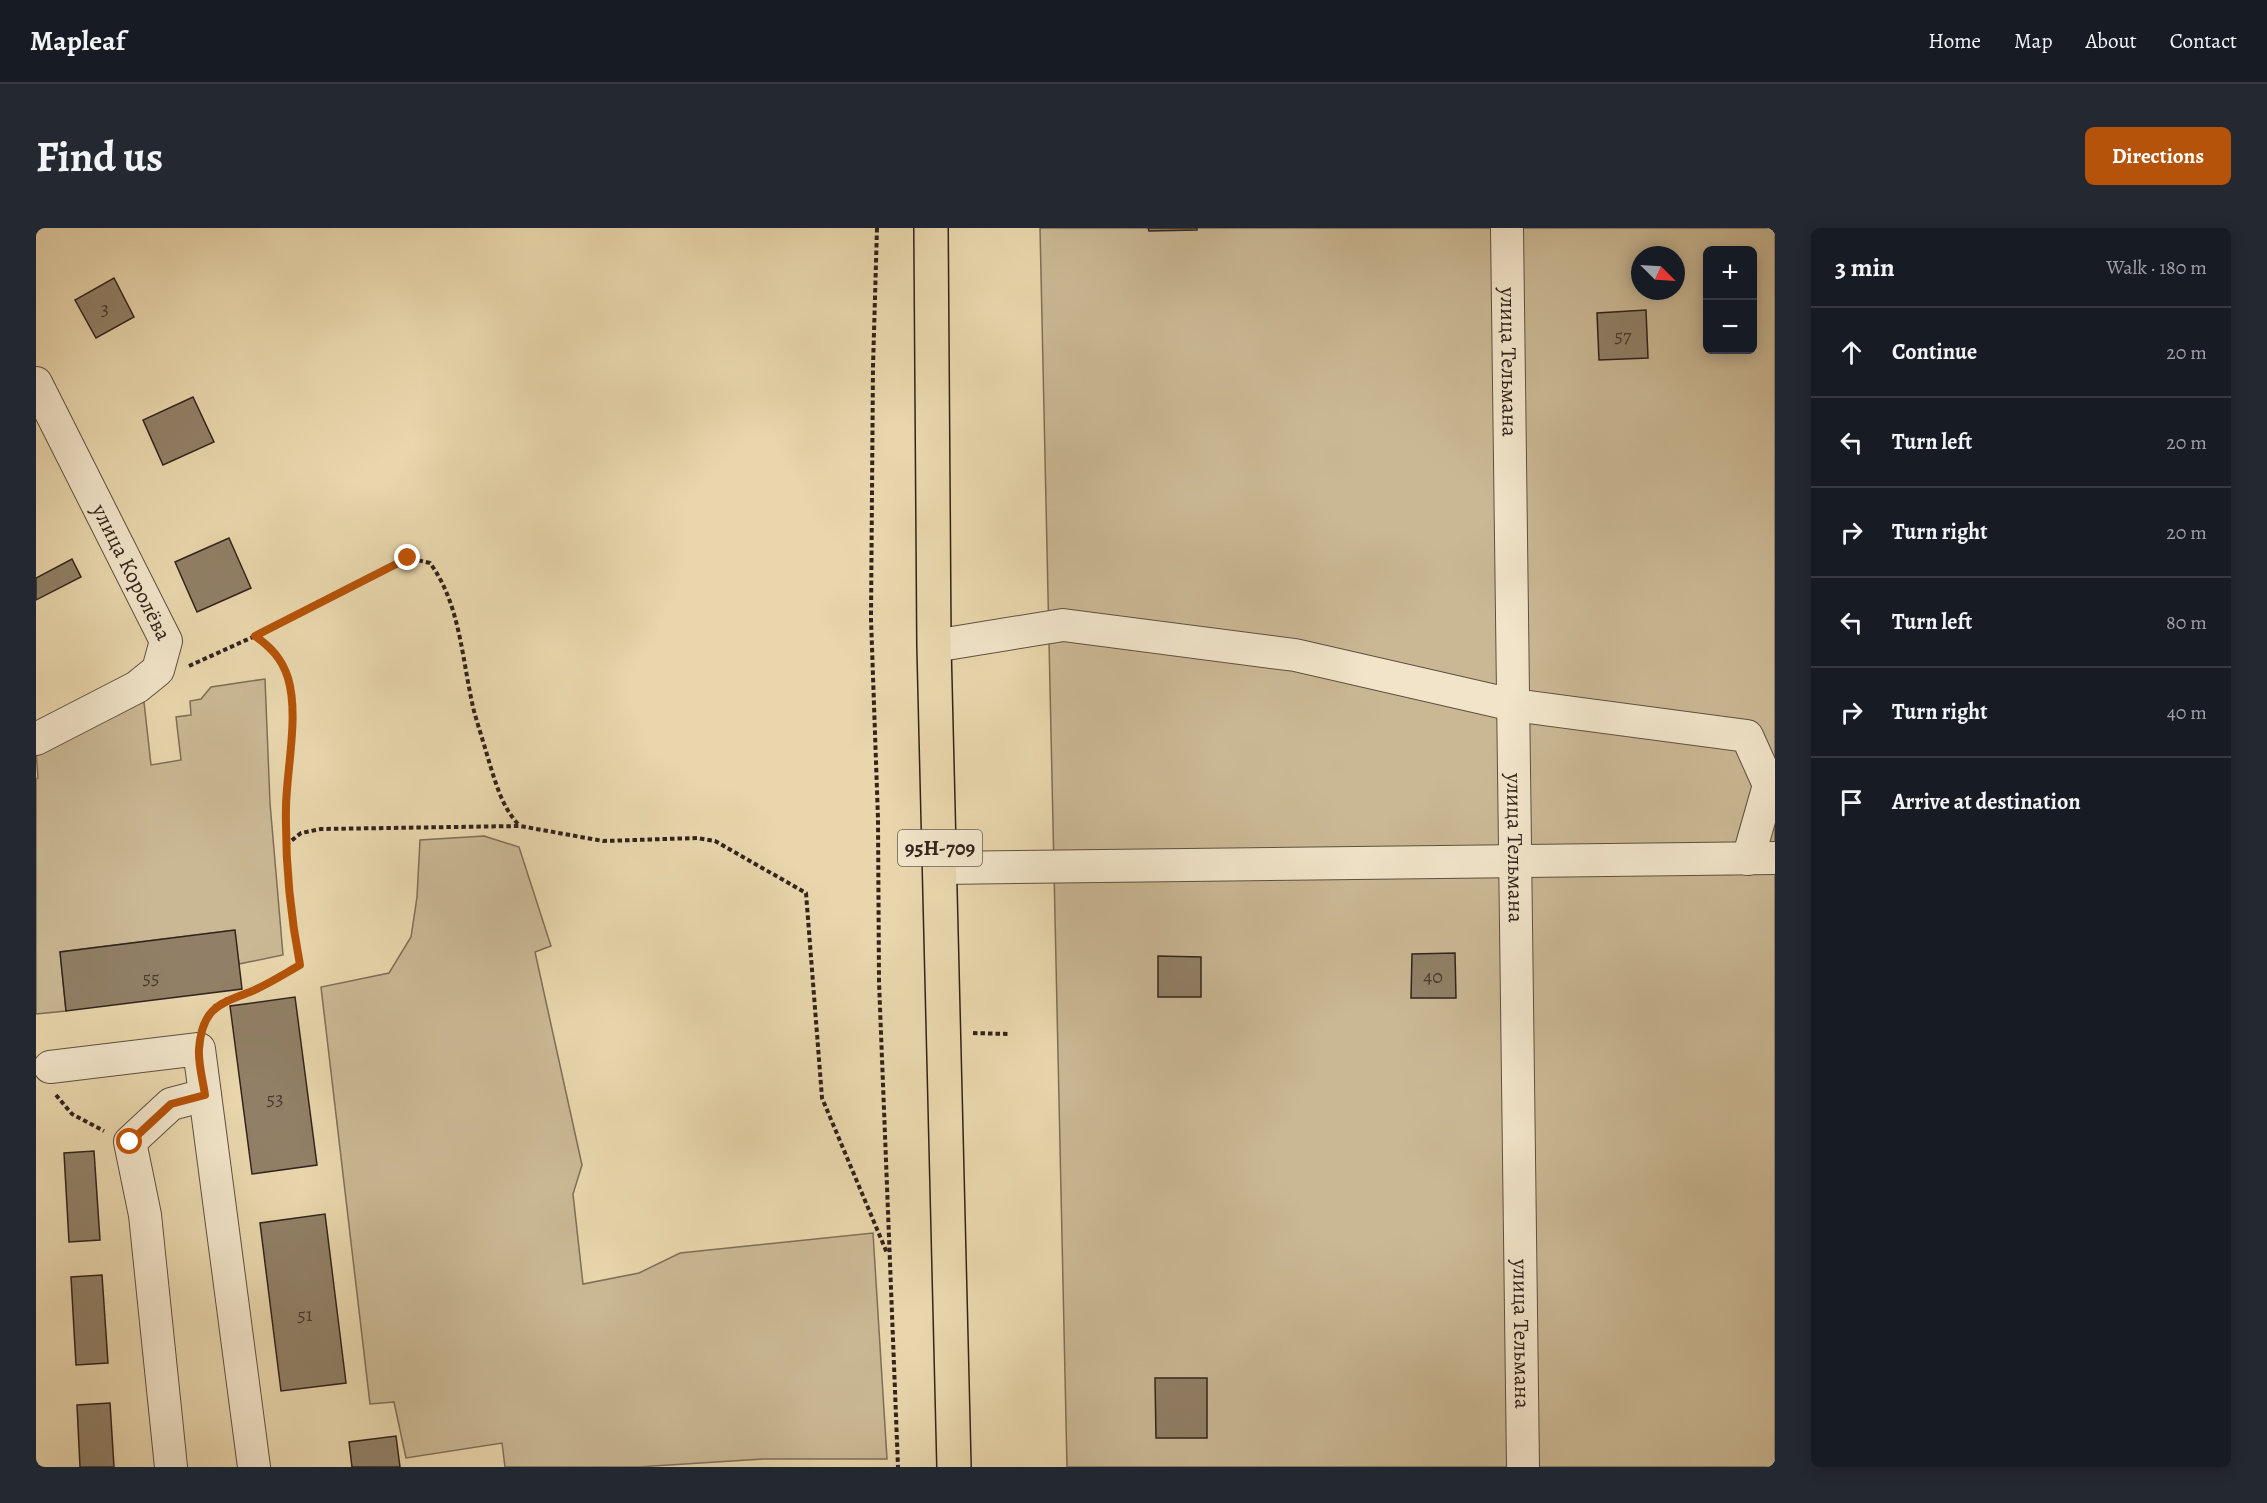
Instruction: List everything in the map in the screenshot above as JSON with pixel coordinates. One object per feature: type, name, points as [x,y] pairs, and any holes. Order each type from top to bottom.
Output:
[{"type":"main road","name":"95Н-709","points":[[931,228],[934,646],[954,1467]]},
{"type":"street","name":"улица Тельмана","points":[[1508,228],[1522,1467]]},
{"type":"street","name":"улица Королёва","points":[[36,383],[166,641],[158,670],[137,687],[36,739]]},
{"type":"street","points":[[934,646],[1063,625],[1295,656],[1513,705],[1747,736],[1769,785],[1762,858],[940,868]]},
{"type":"street","points":[[50,1067],[199,1049],[254,1467]]},
{"type":"street","points":[[171,1467],[145,1215],[130,1142],[171,1104],[205,1095]]},
{"type":"path","points":[[877,228],[873,367],[871,620],[878,819],[879,982],[898,1467]]},
{"type":"path","points":[[158,670],[197,664],[408,558],[430,563],[441,578],[452,606],[474,712],[496,784],[509,815],[520,826]]},
{"type":"path","points":[[199,1049],[206,1022],[215,1006],[251,991],[300,965],[292,923],[286,845],[291,706],[289,680],[282,661],[268,645],[255,636]]},
{"type":"path","points":[[286,845],[301,833],[321,829],[520,826],[603,841],[697,838],[715,841],[806,894],[822,1098],[888,1256]]},
{"type":"path","points":[[50,1067],[56,1098],[72,1114],[130,1142]]},
{"type":"shaded area","points":[[1040,228],[1775,228],[1775,1467],[1067,1467]]},
{"type":"shaded area","points":[[265,679],[270,803],[283,955],[239,964],[234,930],[60,952],[66,1011],[36,1014],[36,779],[38,778],[36,751],[126,708],[144,702],[151,765],[181,760],[176,717],[191,715],[190,701],[201,699],[211,687]]},
{"type":"shaded area","points":[[484,836],[519,847],[551,946],[535,952],[582,1165],[573,1194],[583,1284],[639,1273],[680,1253],[873,1233],[887,1459],[763,1459],[638,1467],[505,1467],[502,1443],[406,1458],[394,1402],[370,1404],[321,987],[389,973],[411,937],[417,897],[420,840]]},
{"type":"building","points":[[1148,228],[1197,228],[1197,230],[1149,231]]},
{"type":"building","points":[[114,278],[134,317],[96,338],[75,300]]},
{"type":"building","points":[[1646,310],[1648,358],[1599,360],[1597,313]]},
{"type":"building","points":[[193,397],[214,442],[163,465],[143,420]]},
{"type":"building","points":[[229,538],[251,588],[197,612],[175,562]]},
{"type":"building","points":[[72,559],[81,577],[36,600],[36,578]]},
{"type":"building","points":[[235,930],[242,989],[66,1011],[60,952]]},
{"type":"building","points":[[1455,953],[1456,998],[1411,998],[1412,954]]},
{"type":"building","points":[[1158,956],[1201,957],[1201,997],[1158,997]]},
{"type":"building","points":[[295,997],[317,1165],[252,1174],[230,1006]]},
{"type":"building","points":[[94,1151],[100,1240],[69,1242],[64,1153]]},
{"type":"building","points":[[325,1214],[346,1383],[281,1391],[260,1223]]},
{"type":"building","points":[[102,1275],[108,1363],[76,1365],[71,1277]]},
{"type":"building","points":[[1155,1378],[1207,1378],[1207,1438],[1156,1438]]},
{"type":"building","points":[[110,1403],[114,1467],[80,1467],[77,1405]]},
{"type":"building","points":[[396,1436],[400,1467],[352,1467],[349,1442]]},
{"type":"route","points":[[130,1142],[171,1104],[205,1095],[199,1049],[206,1022],[215,1006],[251,991],[300,965],[292,923],[286,845],[291,706],[289,680],[282,661],[268,645],[255,636],[408,558]]}]
